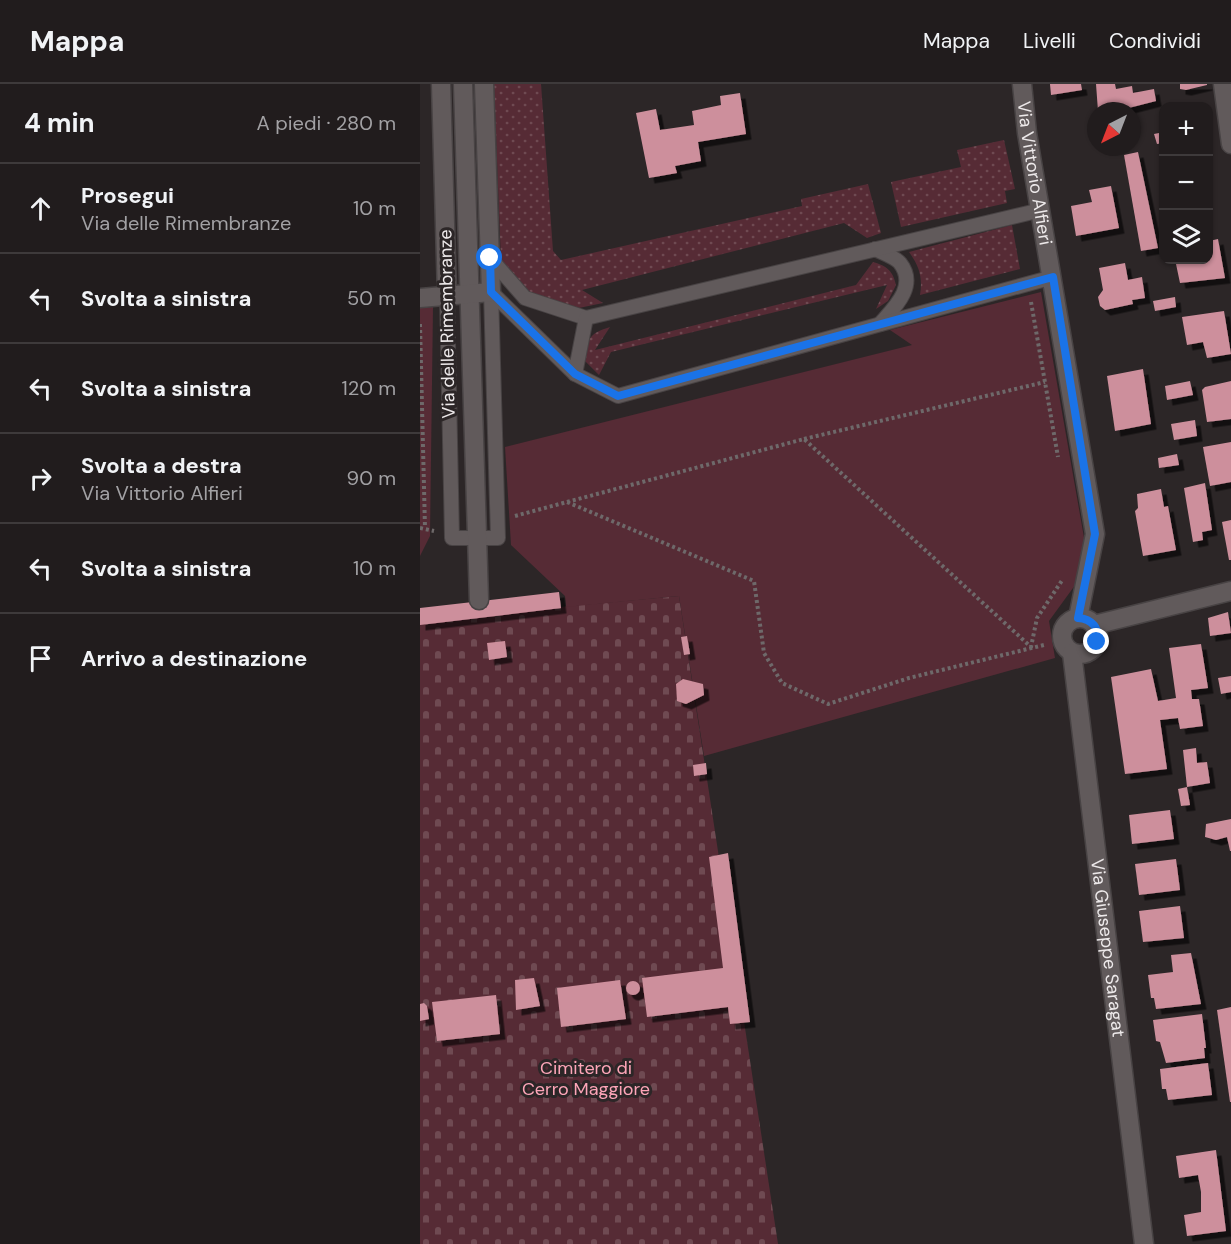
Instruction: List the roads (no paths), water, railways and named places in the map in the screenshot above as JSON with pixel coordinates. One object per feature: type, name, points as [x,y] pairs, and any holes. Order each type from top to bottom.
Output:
[{"type":"street","name":"Via delle Rimembranze","points":[[441,84],[447,295]]},
{"type":"street","name":"Via delle Rimembranze","points":[[463,84],[479,600]]},
{"type":"street","points":[[420,297],[491,292],[484,84]]},
{"type":"street","name":"Via Vittorio Alfieri","points":[[1022,84],[1027,133],[1095,534],[1086,621]]},
{"type":"street","points":[[1223,84],[1231,144]]},
{"type":"street","points":[[1086,621],[1098,636],[1094,647],[1084,654],[1072,652],[1064,645],[1061,633],[1067,622],[1086,621],[1231,591]]},
{"type":"street","name":"Via Giuseppe Saragat","points":[[1072,652],[1144,1244]]},
{"type":"lane","points":[[490,258],[525,298],[586,318],[1041,210]]},
{"type":"lane","points":[[875,249],[899,262],[906,275],[905,294],[880,324]]},
{"type":"lane","points":[[491,292],[575,374],[618,396],[1053,277]]},
{"type":"lane","points":[[477,538],[498,538],[491,292]]},
{"type":"lane","name":"Via delle Rimembranze","points":[[447,295],[452,538],[477,538]]},
{"type":"lane","points":[[575,374],[586,318]]},
{"type":"park label","name":"Cimitero di Cerro Maggiore","points":[[586,1078]]}]
